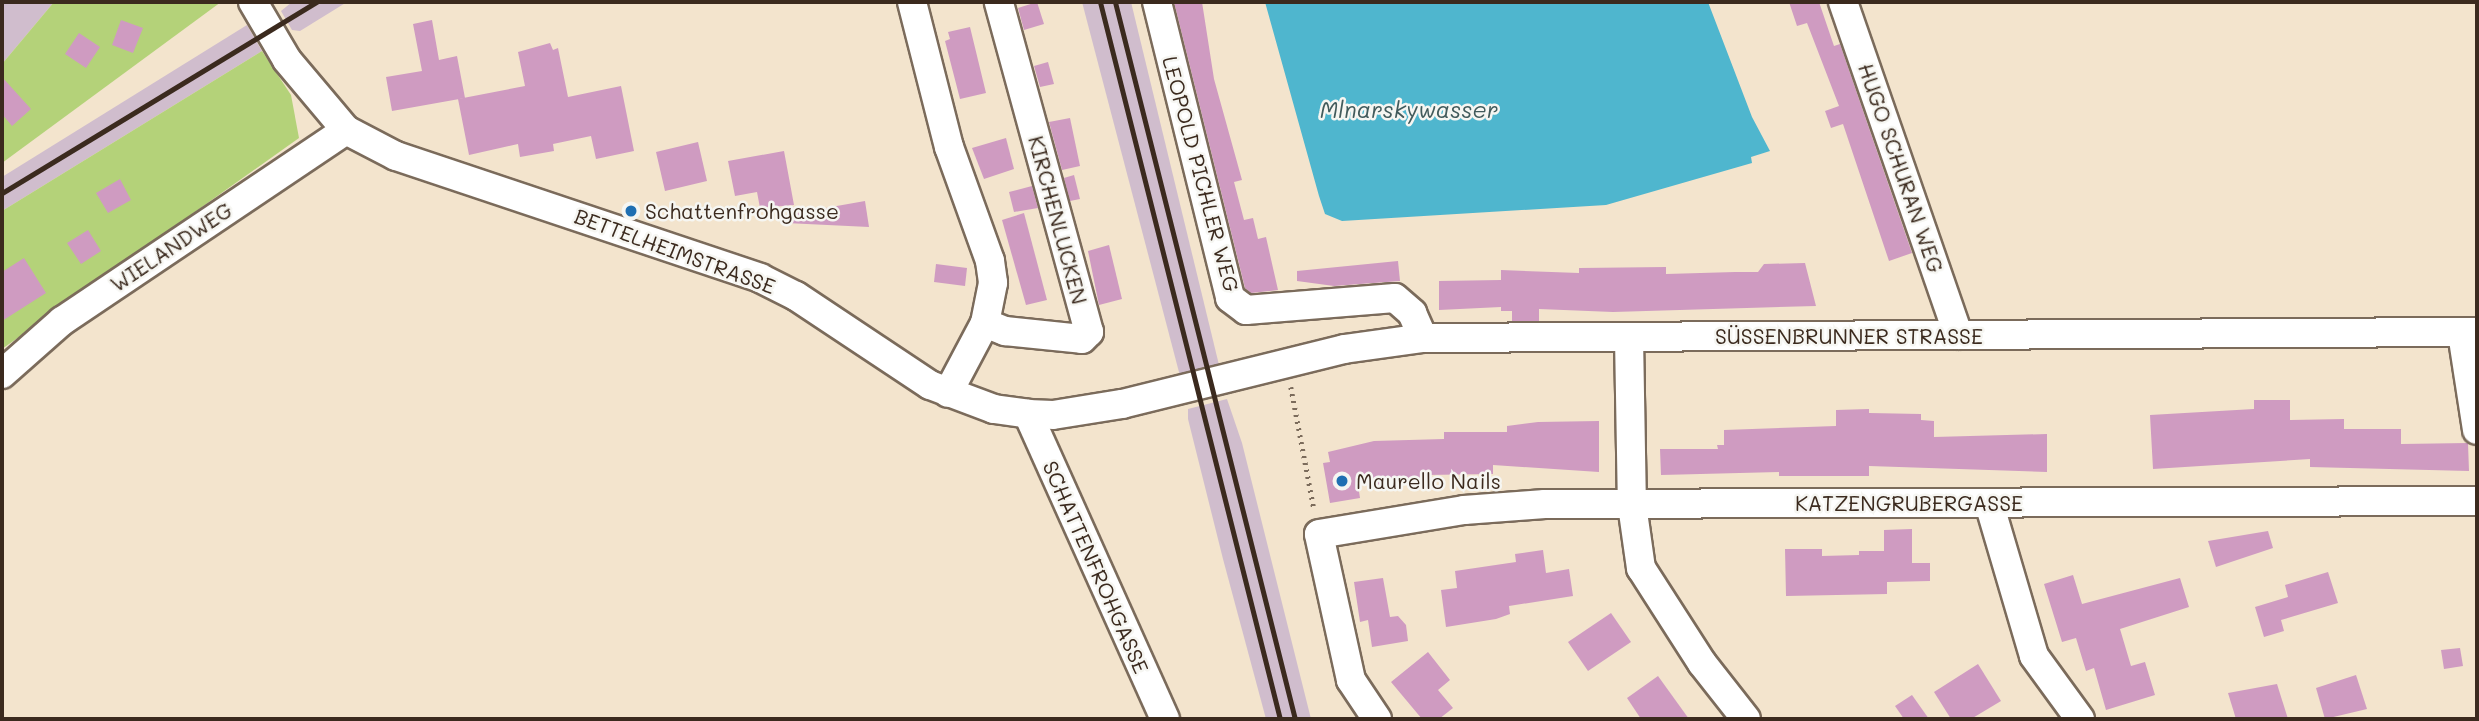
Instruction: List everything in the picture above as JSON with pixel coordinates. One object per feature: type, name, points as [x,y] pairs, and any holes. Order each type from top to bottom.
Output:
[{"type":"street","name":"BETTELHEIMSTRASSE","points":[[253,2],[287,60],[346,130],[396,156],[760,278],[831,318],[906,372],[948,393],[994,409],[1028,414],[1108,406],[1224,377]]},
{"type":"street","points":[[912,2],[949,147],[989,261],[992,302],[985,323],[948,393]]},
{"type":"street","name":"KIRCHENLUCKEN","points":[[985,323],[1005,331],[1082,339],[1089,331],[999,2]]},
{"type":"street","name":"LEOPOLD PICHLER WEG","points":[[1157,2],[1230,298],[1247,310],[1395,298],[1412,313],[1423,338]]},
{"type":"street","name":"HUGO SCHURAN WEG","points":[[1843,2],[1958,335]]},
{"type":"street","name":"WIELANDWEG","points":[[2,374],[62,321],[346,130]]},
{"type":"street","points":[[2470,332],[2477,430]]},
{"type":"street","name":"SÜSSENBRUNNER STRASSE","points":[[1224,377],[1344,349],[1423,338],[2470,332]]},
{"type":"street","points":[[1629,337],[1632,505],[1642,568],[1702,663],[1746,719]]},
{"type":"street","name":"SCHATTENFROHGASSE","points":[[1028,414],[1165,719]]},
{"type":"street","name":"KATZENGRUBERGASSE","points":[[1331,532],[1464,510],[1632,505],[2477,501]]},
{"type":"street","points":[[1989,503],[2034,656],[2080,719]]},
{"type":"street","points":[[1331,532],[1342,649],[1368,715]]},
{"type":"path","points":[[1289,381],[1331,532]]},
{"type":"shaded area","points":[[2,2],[54,2],[2,64]]},
{"type":"shaded area","points":[[292,2],[347,2],[300,31],[292,30],[281,11]]},
{"type":"shaded area","points":[[1082,2],[1131,2],[1219,365],[1180,376]]},
{"type":"shaded area","points":[[247,25],[262,51],[2,211],[2,177]]},
{"type":"shaded area","points":[[1227,399],[1242,443],[1311,719],[1266,719],[1223,559],[1188,419],[1188,409]]},
{"type":"green space","points":[[54,2],[221,2],[2,163],[2,64]]},
{"type":"green space","points":[[262,51],[291,95],[299,138],[2,349],[2,211]]},
{"type":"water","name":"Mlnarskywasser","points":[[1265,2],[1708,2],[1752,117],[1770,151],[1751,157],[1752,163],[1606,205],[1342,221],[1325,214]]},
{"type":"building","points":[[1037,2],[1044,24],[1024,30],[1018,8]]},
{"type":"building","points":[[1174,2],[1202,2],[1214,79],[1242,180],[1234,182],[1244,220],[1253,218],[1258,239],[1266,237],[1278,290],[1251,293],[1245,288]]},
{"type":"building","points":[[1789,2],[1819,2],[1834,46],[1840,44],[1912,253],[1889,261],[1843,124],[1831,128],[1825,111],[1839,106],[1807,23],[1797,26]]},
{"type":"building","points":[[121,20],[143,28],[133,53],[112,45]]},
{"type":"building","points":[[432,20],[439,60],[457,56],[465,98],[392,111],[386,77],[422,71],[413,24]]},
{"type":"building","points":[[970,27],[986,93],[960,99],[945,41],[950,39],[948,32]]},
{"type":"building","points":[[79,33],[100,47],[86,68],[65,54]]},
{"type":"building","points":[[550,43],[553,50],[558,48],[568,97],[621,86],[634,151],[596,159],[591,136],[553,144],[554,151],[520,157],[518,144],[469,155],[458,99],[525,86],[518,52]]},
{"type":"building","points":[[1048,62],[1054,84],[1040,87],[1034,66]]},
{"type":"building","points":[[2,77],[31,109],[12,126],[2,114]]},
{"type":"building","points":[[1070,118],[1080,166],[1062,170],[1049,122]]},
{"type":"building","points":[[1006,138],[1014,169],[984,179],[972,148]]},
{"type":"building","points":[[698,142],[707,181],[665,191],[656,152]]},
{"type":"building","points":[[784,151],[794,205],[760,208],[757,192],[735,196],[728,161]]},
{"type":"building","points":[[1074,175],[1080,199],[1070,201],[1064,178]]},
{"type":"building","points":[[120,179],[131,200],[108,213],[96,193]]},
{"type":"building","points":[[1032,186],[1038,208],[1014,212],[1009,192]]},
{"type":"building","points":[[865,201],[869,227],[786,223],[786,215]]},
{"type":"building","points":[[1024,213],[1047,300],[1026,305],[1002,220]]},
{"type":"building","points":[[88,230],[101,251],[81,264],[67,243]]},
{"type":"building","points":[[1109,245],[1122,299],[1099,305],[1088,251]]},
{"type":"building","points":[[24,258],[46,293],[2,321],[2,272]]},
{"type":"building","points":[[1398,261],[1400,281],[1334,286],[1297,281],[1297,271]]},
{"type":"building","points":[[1805,263],[1816,306],[1613,312],[1539,309],[1539,321],[1512,321],[1512,311],[1501,311],[1501,307],[1439,310],[1439,281],[1501,280],[1501,270],[1579,273],[1579,268],[1666,267],[1666,274],[1758,272],[1764,264]]},
{"type":"building","points":[[936,264],[967,268],[965,286],[934,282]]},
{"type":"building","points":[[2254,400],[2290,400],[2290,420],[2344,419],[2344,429],[2401,429],[2401,444],[2468,443],[2469,471],[2310,467],[2310,459],[2153,469],[2150,415],[2254,409]]},
{"type":"building","points":[[1869,409],[1869,413],[1921,414],[1921,420],[1934,421],[1934,437],[2047,434],[2047,472],[1869,466],[1869,476],[1779,476],[1779,472],[1661,475],[1660,449],[1718,449],[1717,445],[1724,445],[1724,430],[1836,426],[1836,410]]},
{"type":"building","points":[[1599,421],[1599,472],[1493,465],[1493,474],[1425,475],[1425,483],[1358,485],[1360,498],[1330,503],[1323,463],[1330,462],[1328,452],[1374,441],[1444,439],[1444,432],[1507,432],[1507,426],[1538,422]]},
{"type":"building","points":[[1912,529],[1912,563],[1930,563],[1930,581],[1887,582],[1887,594],[1786,596],[1785,549],[1822,549],[1822,556],[1859,555],[1859,551],[1884,551],[1884,530]]},
{"type":"building","points":[[2268,531],[2273,548],[2216,567],[2208,541]]},
{"type":"building","points":[[1543,550],[1546,573],[1569,569],[1573,596],[1509,606],[1510,614],[1496,619],[1446,627],[1441,590],[1457,588],[1455,571],[1516,562],[1515,554]]},
{"type":"building","points":[[2328,572],[2338,603],[2281,620],[2284,631],[2264,637],[2255,607],[2288,597],[2285,585]]},
{"type":"building","points":[[2073,575],[2082,604],[2180,578],[2189,607],[2120,629],[2131,666],[2145,662],[2155,695],[2106,710],[2094,668],[2086,671],[2076,638],[2062,642],[2044,584]]},
{"type":"building","points":[[1383,578],[1390,617],[1398,616],[1406,625],[1408,641],[1372,647],[1368,620],[1360,622],[1354,582]]},
{"type":"building","points":[[1611,613],[1631,642],[1588,671],[1568,642]]},
{"type":"building","points":[[2460,648],[2463,666],[2444,669],[2441,650]]},
{"type":"building","points":[[1428,652],[1450,680],[1438,690],[1453,708],[1439,719],[1422,719],[1391,682]]},
{"type":"building","points":[[1978,664],[2001,701],[1971,719],[1951,719],[1934,692]]},
{"type":"building","points":[[2356,675],[2367,709],[2325,719],[2316,688]]},
{"type":"building","points":[[1658,676],[1689,719],[1641,719],[1627,698]]},
{"type":"building","points":[[2277,684],[2288,719],[2236,719],[2228,693]]},
{"type":"building","points":[[1912,695],[1929,719],[1904,719],[1895,706]]},
{"type":"railway","points":[[2,193],[316,2]]},
{"type":"railway","points":[[1100,2],[1280,719]]},
{"type":"railway","points":[[1115,2],[1295,719]]},
{"type":"place","name":"Schattenfrohgasse","points":[[631,211]]},
{"type":"place","name":"Maurello Nails","points":[[1342,481]]}]
